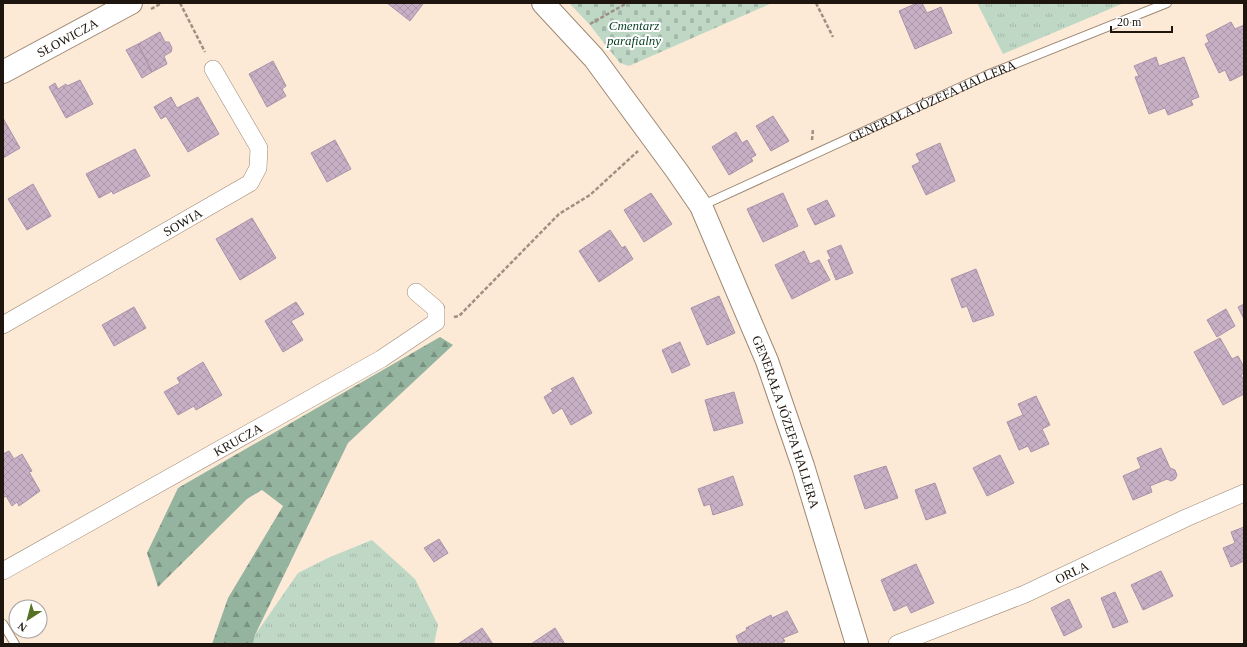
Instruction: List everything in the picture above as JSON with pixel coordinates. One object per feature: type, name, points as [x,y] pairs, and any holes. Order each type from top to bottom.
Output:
[{"type":"street","name":"SŁOWICZA","points":[[3,72],[131,3]]},
{"type":"street","name":"GENERAŁA JÓZEFA HALLERA","points":[[543,3],[594,58],[701,206],[767,361],[803,466],[857,644]]},
{"type":"street","name":"SOWIA","points":[[3,325],[250,183],[258,168],[259,148],[214,69]]},
{"type":"street","name":"KRUCZA","points":[[3,571],[394,351],[436,322],[436,309],[416,292]]},
{"type":"street","name":"ORLA","points":[[897,644],[1025,594],[1186,518],[1244,493]]},
{"type":"lane","name":"GENERAŁA JÓZEFA HALLERA","points":[[701,206],[987,76],[1167,3]]},
{"type":"lane","points":[[3,624],[15,644]]},
{"type":"path","points":[[180,3],[214,69]]},
{"type":"path","points":[[590,24],[627,3]]},
{"type":"path","points":[[816,3],[833,37]]},
{"type":"path","points":[[812,141],[813,129]]},
{"type":"path","points":[[447,319],[459,316],[559,214],[590,195],[653,138]]},
{"type":"green space","name":"Cmentarz parafialny","points":[[569,3],[772,3],[629,66],[620,63],[589,24]]},
{"type":"green space","points":[[977,3],[1124,3],[1003,54]]},
{"type":"green space","points":[[440,337],[453,345],[348,443],[255,635],[253,644],[212,644],[228,598],[283,506],[262,490],[247,499],[158,587],[147,553],[178,488]]},
{"type":"green space","points":[[372,540],[415,579],[438,625],[434,644],[253,644],[255,635],[298,573],[330,557]]},
{"type":"building","points":[[387,3],[422,3],[423,4],[410,21]]},
{"type":"building","points":[[917,3],[922,3],[927,13],[941,7],[952,33],[915,49],[899,11]]},
{"type":"building","points":[[1231,22],[1235,29],[1244,25],[1244,74],[1230,81],[1225,70],[1219,73],[1205,44],[1209,42],[1206,35]]},
{"type":"building","points":[[160,32],[165,42],[169,42],[172,48],[171,52],[164,56],[167,64],[152,72],[138,44]]},
{"type":"building","points":[[138,44],[152,72],[142,78],[126,50]]},
{"type":"building","points":[[1156,57],[1159,66],[1184,57],[1199,97],[1191,100],[1193,105],[1168,115],[1165,108],[1149,114],[1135,77],[1139,76],[1134,66]]},
{"type":"building","points":[[273,61],[286,86],[282,89],[286,96],[267,107],[249,74]]},
{"type":"building","points":[[80,80],[93,104],[66,118],[49,87],[55,83],[58,89],[66,84],[67,86]]},
{"type":"building","points":[[171,97],[177,108],[198,97],[219,134],[188,152],[166,116],[161,119],[154,107]]},
{"type":"building","points":[[773,116],[789,141],[771,151],[756,126]]},
{"type":"building","points":[[3,118],[20,148],[3,158]]},
{"type":"building","points":[[736,132],[742,143],[747,140],[756,155],[751,158],[753,161],[729,175],[712,147]]},
{"type":"building","points":[[335,140],[351,169],[327,182],[311,153]]},
{"type":"building","points":[[940,143],[955,181],[926,195],[912,166],[920,162],[916,154]]},
{"type":"building","points":[[135,149],[150,176],[113,194],[112,191],[99,198],[86,174]]},
{"type":"building","points":[[33,184],[51,216],[27,230],[8,199]]},
{"type":"building","points":[[651,193],[672,224],[644,242],[624,210]]},
{"type":"building","points":[[783,193],[798,226],[763,242],[747,209]]},
{"type":"building","points":[[827,200],[835,216],[815,225],[807,209]]},
{"type":"building","points":[[252,218],[276,258],[240,280],[216,239]]},
{"type":"building","points":[[610,230],[622,248],[625,246],[633,259],[599,282],[579,251]]},
{"type":"building","points":[[841,245],[853,273],[836,280],[828,260],[831,259],[827,251]]},
{"type":"building","points":[[804,251],[810,264],[819,260],[830,280],[792,299],[775,265]]},
{"type":"building","points":[[976,269],[994,315],[973,322],[967,306],[962,308],[951,279]]},
{"type":"building","points":[[719,296],[735,333],[707,345],[691,308]]},
{"type":"building","points":[[296,302],[304,314],[291,321],[303,340],[283,352],[265,321]]},
{"type":"building","points":[[1244,304],[1244,319],[1238,307]]},
{"type":"building","points":[[134,307],[146,328],[114,346],[102,325]]},
{"type":"building","points":[[1226,309],[1235,326],[1217,337],[1207,320]]},
{"type":"building","points":[[1220,338],[1232,359],[1238,356],[1244,367],[1244,373],[1241,375],[1244,381],[1244,394],[1223,405],[1194,352]]},
{"type":"building","points":[[680,342],[690,365],[672,373],[662,350]]},
{"type":"building","points":[[203,362],[222,395],[196,410],[194,406],[178,415],[164,392],[180,383],[177,378]]},
{"type":"building","points":[[573,377],[592,413],[571,425],[562,408],[553,414],[544,397],[553,391],[551,389]]},
{"type":"building","points":[[734,392],[743,423],[714,431],[705,400]]},
{"type":"building","points":[[1036,396],[1050,425],[1042,429],[1049,444],[1031,452],[1028,446],[1019,450],[1007,422],[1023,415],[1018,404]]},
{"type":"building","points":[[1161,448],[1170,468],[1175,470],[1177,475],[1175,479],[1171,481],[1167,479],[1150,486],[1152,492],[1133,500],[1123,476],[1141,468],[1137,458]]},
{"type":"building","points":[[9,451],[14,459],[22,454],[32,471],[29,472],[40,491],[19,506],[17,502],[12,506],[6,496],[3,498],[3,454]]},
{"type":"building","points":[[1000,455],[1014,483],[987,496],[973,468]]},
{"type":"building","points":[[886,466],[898,498],[865,509],[854,476]]},
{"type":"building","points":[[733,476],[743,505],[713,515],[710,504],[704,506],[698,489]]},
{"type":"building","points":[[935,483],[946,513],[926,520],[915,490]]},
{"type":"building","points":[[1244,527],[1244,561],[1231,567],[1223,548],[1235,543],[1231,532]]},
{"type":"building","points":[[439,539],[448,553],[434,562],[424,548]]},
{"type":"building","points":[[916,564],[934,603],[911,613],[907,605],[894,611],[881,580]]},
{"type":"building","points":[[1161,571],[1173,596],[1143,610],[1131,585]]},
{"type":"building","points":[[1115,592],[1128,622],[1113,628],[1101,598]]},
{"type":"building","points":[[1069,599],[1082,627],[1064,636],[1051,608]]},
{"type":"building","points":[[787,611],[798,632],[783,638],[785,641],[779,644],[739,644],[736,636],[747,630],[746,628],[771,615],[772,618]]},
{"type":"building","points":[[482,628],[493,644],[458,644]]},
{"type":"building","points":[[555,628],[565,644],[531,644]]}]
